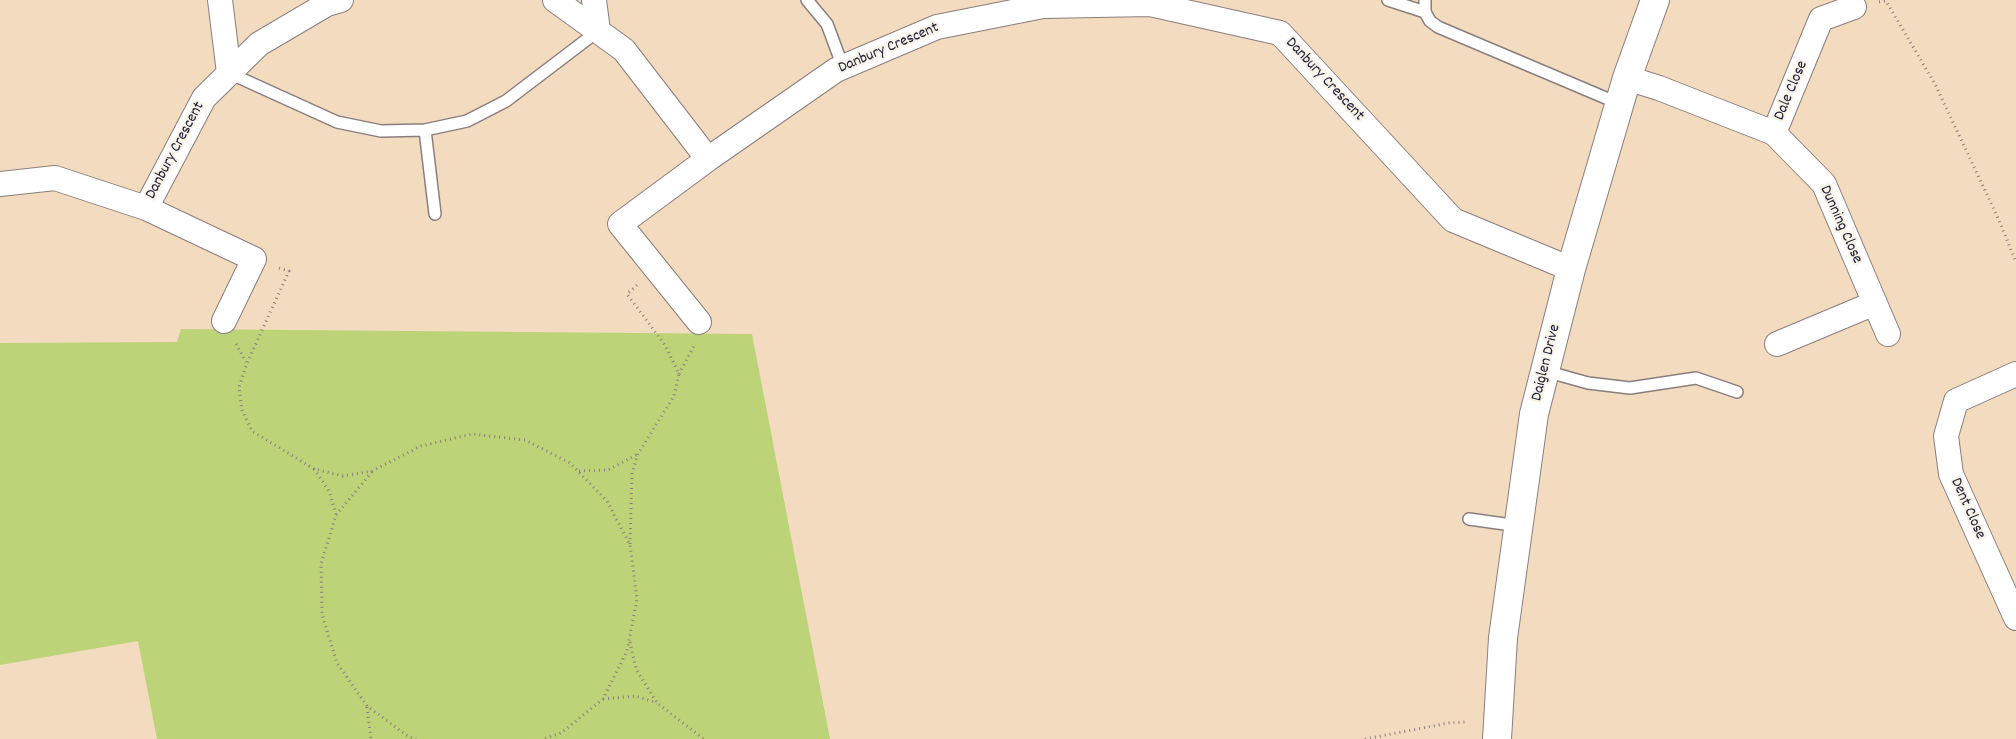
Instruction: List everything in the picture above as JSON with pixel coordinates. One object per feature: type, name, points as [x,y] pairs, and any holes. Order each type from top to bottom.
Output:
[{"type":"street","points":[[220,0],[229,73]]},
{"type":"street","name":"Danbury Crescent","points":[[146,208],[204,98],[259,44],[327,4],[341,0]]},
{"type":"street","points":[[555,0],[624,50],[708,158]]},
{"type":"street","points":[[594,0],[598,31]]},
{"type":"street","name":"Daiglen Drive","points":[[1497,739],[1503,638],[1534,414],[1571,269],[1628,78],[1656,0]]},
{"type":"street","name":"Danbury Crescent","points":[[699,322],[620,224],[708,158],[843,67],[937,27],[1043,6],[1150,4],[1280,34],[1453,220],[1571,269]]},
{"type":"street","name":"Dale Close","points":[[1628,78],[1659,88],[1774,133],[1821,19],[1854,7]]},
{"type":"street","name":"Dunning Close","points":[[1774,133],[1824,184],[1888,334]]},
{"type":"street","name":"Danbury Crescent","points":[[0,184],[55,178],[146,208],[254,259]]},
{"type":"street","points":[[224,321],[254,259]]},
{"type":"street","points":[[1777,344],[1875,303]]},
{"type":"street","name":"Dent Close","points":[[2016,374],[1956,401],[1946,436],[1951,474],[2016,618]]},
{"type":"lane","points":[[807,0],[827,24],[843,67]]},
{"type":"lane","points":[[1388,0],[1425,6],[1430,21],[1438,27],[1620,104]]},
{"type":"lane","points":[[229,73],[337,122],[381,131],[426,130],[467,120],[506,102],[598,31]]},
{"type":"lane","points":[[426,130],[435,214]]},
{"type":"lane","points":[[1545,371],[1588,384],[1630,388],[1696,378],[1737,392]]},
{"type":"lane","points":[[1469,519],[1519,526]]},
{"type":"path","points":[[1854,7],[1886,0],[1935,84],[1998,218],[2016,262]]},
{"type":"path","points":[[254,259],[289,271],[247,363],[239,387],[242,410],[252,431],[314,469],[343,476],[372,471],[420,446],[472,434],[525,440],[570,463],[607,501],[630,545]]},
{"type":"path","points":[[544,739],[561,732],[603,699],[627,651],[637,599],[630,545],[632,473],[638,454],[674,396],[679,374],[665,345],[627,294],[656,269]]},
{"type":"path","points":[[578,472],[608,470],[638,454]]},
{"type":"path","points":[[314,469],[329,491],[336,514]]},
{"type":"path","points":[[372,471],[336,514],[321,564],[322,614],[337,663],[367,706],[409,737],[416,739]]},
{"type":"path","points":[[629,639],[636,669],[657,703]]},
{"type":"path","points":[[603,699],[636,696],[657,703],[704,739]]},
{"type":"path","points":[[367,706],[371,739]]},
{"type":"path","points":[[1365,739],[1448,723],[1465,722]]},
{"type":"green space","points":[[181,329],[752,334],[830,739],[157,739],[138,641],[0,665],[0,343],[177,342]]}]
